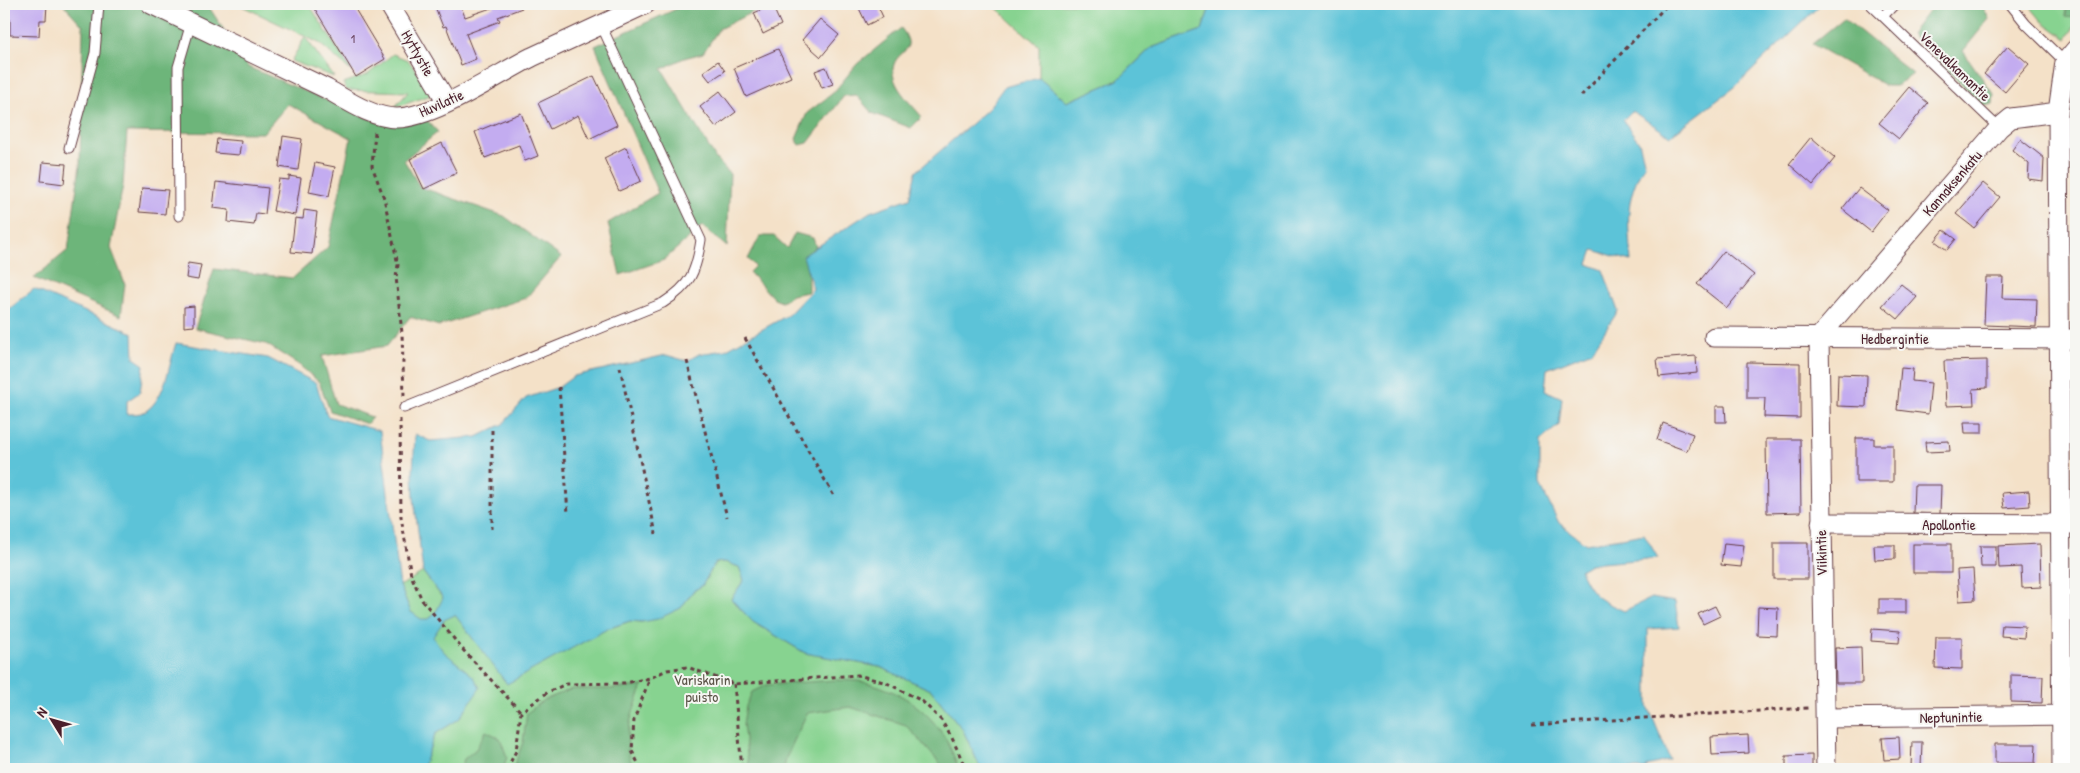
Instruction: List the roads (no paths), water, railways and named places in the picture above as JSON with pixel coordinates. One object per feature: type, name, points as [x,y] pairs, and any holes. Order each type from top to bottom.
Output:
[{"type":"street","name":"Huvilatie","points":[[151,4],[191,22],[354,104],[381,116],[396,118],[419,115],[532,57],[646,4]]},
{"type":"street","name":"Hyttystie","points":[[389,4],[447,102]]},
{"type":"street","points":[[2062,769],[2069,715],[2068,151],[2058,112],[2071,56]]},
{"type":"street","name":"Kannaksenkatu","points":[[1819,338],[1999,128],[2011,118],[2058,112]]},
{"type":"street","name":"Hedbergintie","points":[[1714,337],[2068,339]]},
{"type":"street","name":"Viikintie","points":[[1819,338],[1826,769]]},
{"type":"street","name":"Apollontie","points":[[1821,523],[2068,524]]},
{"type":"street","name":"Neptunintie","points":[[1825,712],[2069,715]]},
{"type":"lane","points":[[70,148],[95,53],[99,4]]},
{"type":"lane","name":"Venevalkamantie","points":[[1870,4],[1999,128]]},
{"type":"lane","points":[[1883,16],[1895,4]]},
{"type":"lane","points":[[2010,4],[2026,24],[2071,56]]},
{"type":"lane","points":[[179,216],[178,67],[191,22]]},
{"type":"lane","points":[[404,408],[663,303],[676,295],[688,282],[697,265],[701,240],[601,25]]},
{"type":"water","points":[[1211,4],[1821,4],[1735,87],[1670,136],[1632,111],[1623,120],[1639,142],[1645,164],[1634,188],[1629,211],[1631,261],[1593,250],[1588,264],[1603,270],[1618,311],[1592,351],[1547,369],[1545,390],[1562,398],[1559,425],[1540,441],[1540,485],[1559,523],[1586,544],[1644,534],[1658,558],[1590,564],[1580,570],[1584,579],[1592,591],[1602,600],[1624,611],[1651,598],[1675,602],[1679,627],[1648,629],[1648,706],[1670,760],[1647,766],[1646,769],[981,769],[963,730],[931,690],[880,667],[805,653],[753,622],[731,599],[744,580],[739,567],[725,562],[715,563],[702,586],[693,591],[681,608],[658,619],[642,622],[630,621],[607,629],[507,684],[455,615],[444,620],[433,637],[443,651],[474,677],[480,688],[459,719],[435,734],[422,769],[4,769],[4,313],[34,289],[133,333],[134,358],[144,365],[140,392],[127,401],[127,414],[146,411],[153,405],[166,380],[176,343],[268,358],[316,383],[327,416],[380,431],[400,586],[411,612],[421,619],[429,619],[437,610],[443,598],[423,572],[414,498],[415,434],[430,441],[477,437],[503,424],[526,398],[559,387],[574,376],[666,355],[687,361],[699,354],[725,350],[788,315],[813,289],[803,256],[870,212],[910,198],[916,172],[987,110],[1004,87],[1039,78],[1067,102],[1118,80],[1151,48],[1202,30]]},
{"type":"park label","name":"Variskarin puisto","points":[[702,688]]}]
